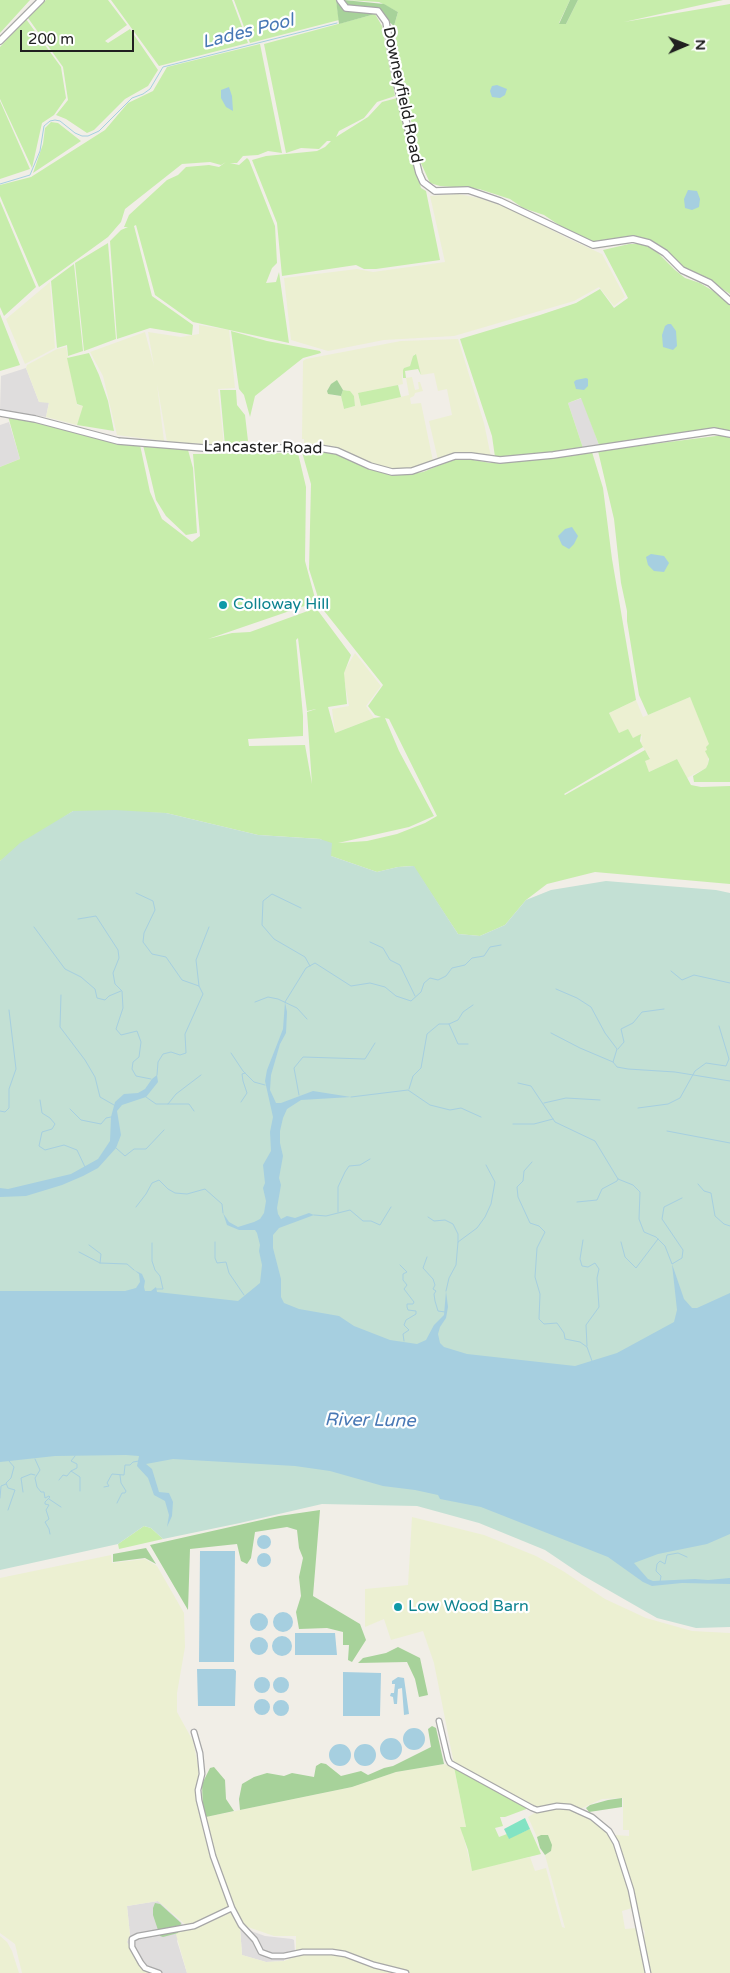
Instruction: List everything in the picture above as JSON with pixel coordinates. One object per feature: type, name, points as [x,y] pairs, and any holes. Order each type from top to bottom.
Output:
[{"type":"street","points":[[0,41],[41,0]]},
{"type":"street","name":"Downeyfield Road","points":[[340,0],[346,8],[378,10],[386,22],[418,172],[423,182],[435,191],[468,190],[500,201],[593,245],[633,239],[649,243],[665,253],[682,270],[710,283],[730,301]]},
{"type":"street","name":"Lancaster Road","points":[[0,413],[35,419],[118,441],[204,448],[319,448],[337,451],[370,466],[392,472],[424,468],[455,456],[500,460],[553,455],[714,431],[730,434]]},
{"type":"street","points":[[440,1721],[450,1763],[532,1808],[537,1810],[557,1806],[570,1807],[592,1817],[609,1831],[616,1844],[631,1890],[648,1973]]},
{"type":"street","points":[[194,1732],[200,1753],[202,1774],[198,1790],[213,1856],[232,1908],[241,1925],[255,1940],[261,1952],[284,1956],[314,1951],[332,1952],[351,1955],[374,1965],[406,1973]]},
{"type":"street","points":[[159,1973],[145,1968],[141,1963],[132,1947],[132,1939],[138,1936],[194,1926],[232,1908]]},
{"type":"shaded area","points":[[26,368],[39,402],[49,402],[46,417],[0,410],[1,376]]},
{"type":"shaded area","points":[[582,398],[599,445],[583,448],[568,403]]},
{"type":"shaded area","points":[[9,422],[20,459],[0,467],[0,425]]},
{"type":"shaded area","points":[[158,1901],[182,1923],[183,1930],[177,1941],[187,1973],[131,1973],[127,1942],[130,1935],[127,1906]]},
{"type":"shaded area","points":[[240,1927],[265,1936],[292,1939],[294,1940],[295,1952],[285,1954],[284,1961],[266,1962],[242,1955]]},
{"type":"green space","points":[[0,0],[30,0],[0,33]]},
{"type":"green space","points":[[46,0],[108,0],[127,25],[105,41],[108,43],[130,29],[158,70],[148,86],[125,99],[94,130],[87,133],[66,119],[56,115],[68,100],[63,67],[28,18]]},
{"type":"green space","points":[[111,0],[232,0],[248,43],[159,66]]},
{"type":"green space","points":[[234,0],[336,0],[339,20],[250,43]]},
{"type":"green space","points":[[336,0],[344,10],[370,11],[375,14],[339,24]]},
{"type":"green space","points":[[344,0],[384,4],[398,12],[394,26],[385,15],[374,8],[349,6]]},
{"type":"green space","points":[[347,0],[570,0],[559,23],[566,24],[578,0],[723,0],[624,22],[730,4],[730,294],[701,275],[682,267],[664,248],[648,239],[634,236],[610,241],[592,241],[565,229],[544,215],[523,208],[510,199],[479,189],[440,186],[430,183],[420,161],[398,62],[394,26],[398,12],[379,2]]},
{"type":"green space","points":[[570,0],[578,0],[566,24],[559,24]]},
{"type":"green space","points":[[375,14],[382,26],[395,96],[377,102],[364,118],[339,131],[336,137],[368,117],[382,102],[397,98],[421,188],[426,191],[440,260],[376,269],[364,269],[356,265],[282,276],[277,223],[252,160],[266,156],[317,151],[331,141],[327,141],[319,149],[301,148],[286,153],[264,44]]},
{"type":"green space","points":[[26,19],[61,67],[66,98],[54,115],[42,123],[32,168],[0,99],[0,47]]},
{"type":"green space","points":[[260,44],[282,153],[268,151],[258,155],[243,156],[237,163],[230,163],[239,165],[247,158],[249,160],[275,226],[277,263],[272,268],[266,283],[276,282],[279,272],[289,343],[193,322],[155,295],[136,225],[134,226],[152,296],[193,325],[192,335],[150,328],[117,339],[110,241],[121,230],[128,227],[124,227],[129,215],[167,180],[178,175],[186,167],[209,165],[219,167],[226,162],[221,165],[210,162],[182,164],[125,209],[121,222],[108,237],[39,287],[0,196],[0,185],[31,177],[105,130],[128,103],[153,91],[167,67]]},
{"type":"green space","points":[[0,101],[30,169],[0,179]]},
{"type":"green space","points":[[51,122],[58,123],[81,141],[33,173],[43,144],[45,128]]},
{"type":"green space","points":[[458,194],[479,198],[511,209],[602,254],[625,297],[614,306],[599,287],[574,301],[454,336],[384,340],[328,351],[291,340],[284,278],[357,269],[373,272],[445,262],[430,196]]},
{"type":"green space","points":[[0,201],[36,287],[4,316],[0,307]]},
{"type":"green space","points":[[108,243],[116,339],[84,351],[75,263]]},
{"type":"green space","points":[[629,244],[644,244],[658,253],[685,278],[700,283],[718,294],[730,305],[730,432],[723,429],[697,431],[599,445],[581,398],[568,403],[583,448],[495,457],[492,436],[460,339],[576,303],[600,289],[614,308],[628,298],[603,250]]},
{"type":"green space","points":[[74,264],[83,351],[68,356],[67,345],[57,348],[51,281]]},
{"type":"green space","points":[[50,282],[55,348],[25,364],[6,319]]},
{"type":"green space","points":[[0,314],[20,365],[0,371]]},
{"type":"green space","points":[[199,325],[229,330],[235,388],[218,389],[224,445],[167,442],[157,384],[164,441],[117,435],[103,376],[90,352],[145,332],[154,366],[148,332],[181,337],[199,334]]},
{"type":"green space","points":[[231,331],[267,341],[320,351],[321,353],[303,358],[255,396],[250,417],[244,395],[239,389]]},
{"type":"green space","points":[[458,339],[484,423],[491,457],[461,453],[438,460],[429,421],[452,415],[447,389],[438,391],[434,373],[421,375],[415,354],[410,366],[404,368],[403,384],[358,394],[361,406],[409,395],[406,378],[412,377],[415,390],[419,389],[418,382],[420,382],[423,391],[415,393],[410,398],[411,404],[421,403],[433,461],[411,468],[394,469],[379,467],[333,446],[304,444],[304,439],[302,439],[303,361],[401,341]],"holes":[[[337,381],[343,390],[347,390],[354,396],[355,406],[344,409],[341,396],[332,395],[327,391],[331,384]]]},
{"type":"green space","points":[[66,347],[77,405],[84,406],[77,425],[46,417],[49,403],[39,402],[26,368],[27,365],[57,349]]},
{"type":"green space","points":[[89,353],[108,401],[114,431],[77,425],[83,406],[77,404],[67,358]]},
{"type":"green space","points":[[416,354],[421,375],[418,369],[405,371],[406,378],[403,378],[404,368],[410,366],[413,356]]},
{"type":"green space","points":[[337,380],[343,390],[341,396],[328,394],[327,391],[331,384]]},
{"type":"green space","points":[[398,385],[401,397],[361,406],[358,393]]},
{"type":"green space","points":[[220,390],[236,390],[237,405],[245,415],[248,441],[240,441],[241,446],[225,446]]},
{"type":"green space","points":[[343,390],[350,391],[354,396],[355,406],[344,409],[341,396]]},
{"type":"green space","points":[[8,416],[140,445],[150,492],[162,519],[192,542],[200,536],[193,454],[298,453],[306,487],[305,561],[316,602],[208,639],[232,633],[250,632],[316,608],[351,655],[344,673],[347,704],[328,707],[335,733],[381,717],[375,715],[368,706],[383,685],[321,607],[309,569],[311,484],[302,452],[337,453],[367,469],[403,475],[423,472],[463,458],[490,463],[592,452],[603,488],[612,559],[636,700],[609,713],[619,733],[628,729],[633,738],[641,734],[640,741],[643,747],[564,794],[645,750],[650,759],[645,761],[649,772],[677,759],[691,785],[701,787],[730,786],[730,884],[595,872],[547,884],[526,900],[505,925],[480,936],[458,934],[413,866],[377,872],[331,856],[321,839],[258,835],[166,813],[73,811],[0,861],[0,467],[20,459]],"holes":[[[298,638],[307,711],[316,709],[307,712],[312,784],[305,745],[249,746],[248,739],[303,736],[296,640]],[[385,718],[389,719],[437,816],[397,834],[367,841],[338,843],[409,827],[434,816],[399,751]]]},
{"type":"green space","points":[[724,435],[730,437],[730,782],[694,782],[693,776],[706,768],[708,764],[709,759],[705,751],[709,744],[690,697],[648,715],[639,695],[621,583],[614,519],[598,451]]},
{"type":"green space","points":[[143,445],[188,450],[193,468],[197,533],[186,535],[166,516],[156,500]]},
{"type":"green space","points":[[355,653],[381,686],[366,706],[374,718],[335,733],[332,709],[349,706],[343,673]]},
{"type":"green space","points":[[690,697],[710,744],[706,768],[687,778],[677,759],[649,772],[644,761],[650,758],[641,744],[642,736],[633,738],[619,733],[609,713],[636,700],[643,717]]},
{"type":"green space","points":[[115,810],[166,813],[258,835],[320,839],[332,843],[331,856],[377,872],[398,867],[414,866],[458,934],[480,936],[505,925],[526,900],[551,890],[606,881],[716,890],[730,893],[730,1341],[655,1380],[0,1383],[0,861],[20,843],[73,811]]},
{"type":"green space","points":[[730,1379],[730,1627],[696,1628],[657,1618],[582,1575],[545,1550],[479,1523],[417,1506],[322,1504],[163,1539],[151,1528],[144,1526],[118,1544],[0,1570],[0,1413]]},
{"type":"green space","points":[[320,1510],[313,1596],[360,1624],[366,1640],[352,1662],[348,1660],[349,1645],[343,1645],[343,1632],[327,1628],[299,1629],[296,1612],[301,1596],[299,1577],[303,1558],[299,1548],[297,1530],[287,1527],[255,1532],[251,1558],[247,1564],[241,1561],[237,1544],[190,1549],[188,1610],[150,1545],[279,1516]]},
{"type":"green space","points":[[412,1517],[484,1535],[536,1556],[563,1571],[605,1599],[646,1618],[692,1631],[730,1633],[730,1973],[650,1973],[643,1941],[645,1932],[640,1924],[615,1835],[629,1836],[629,1830],[623,1830],[623,1798],[602,1799],[580,1809],[563,1804],[540,1808],[454,1764],[434,1663],[423,1631],[391,1640],[384,1619],[365,1627],[365,1589],[408,1585]]},
{"type":"green space","points":[[144,1526],[151,1528],[163,1539],[119,1549],[118,1544]]},
{"type":"green space","points":[[146,1548],[156,1564],[145,1558],[113,1562],[113,1554]]},
{"type":"green space","points":[[111,1555],[112,1563],[145,1559],[157,1566],[184,1613],[185,1647],[177,1693],[177,1712],[193,1741],[199,1770],[196,1792],[198,1810],[216,1872],[229,1908],[195,1924],[186,1925],[158,1901],[127,1906],[130,1935],[127,1942],[145,1969],[156,1973],[22,1973],[15,1944],[0,1933],[0,1578]]},
{"type":"green space","points":[[398,1647],[420,1658],[428,1695],[419,1697],[415,1679],[407,1662],[358,1663],[363,1658],[386,1653]]},
{"type":"green space","points":[[432,1726],[436,1728],[444,1764],[396,1772],[352,1787],[240,1810],[239,1799],[242,1784],[254,1777],[267,1773],[284,1776],[292,1773],[314,1777],[316,1766],[321,1763],[326,1764],[341,1776],[361,1771],[368,1775],[393,1766],[431,1747],[428,1729]]},
{"type":"green space","points":[[444,1764],[454,1767],[466,1827],[461,1827],[472,1870],[530,1857],[535,1871],[546,1868],[562,1927],[565,1928],[545,1855],[551,1851],[541,1835],[537,1837],[528,1817],[538,1811],[565,1807],[588,1817],[604,1829],[611,1838],[616,1850],[631,1900],[632,1908],[622,1911],[625,1929],[637,1928],[646,1973],[410,1973],[337,1950],[307,1949],[296,1951],[296,1936],[274,1936],[245,1926],[240,1920],[217,1861],[206,1817],[352,1787],[396,1772]]},
{"type":"green space","points":[[214,1767],[225,1780],[226,1799],[234,1811],[206,1817],[203,1812],[202,1784],[210,1768]]},
{"type":"green space","points":[[454,1767],[529,1808],[500,1817],[503,1826],[495,1828],[499,1837],[507,1834],[509,1838],[530,1829],[541,1854],[472,1871],[468,1850],[460,1827],[466,1827]]},
{"type":"green space","points":[[622,1798],[622,1807],[589,1812],[586,1808],[608,1800]]},
{"type":"green space","points":[[525,1818],[530,1829],[509,1839],[504,1829]]},
{"type":"green space","points":[[548,1835],[552,1845],[551,1851],[545,1855],[540,1848],[537,1837]]},
{"type":"green space","points":[[155,1903],[160,1904],[181,1923],[178,1933],[160,1936],[153,1915]]},
{"type":"green space","points":[[232,1912],[240,1927],[242,1955],[266,1962],[284,1961],[306,1953],[336,1954],[352,1958],[373,1967],[399,1973],[187,1973],[175,1931],[204,1925]]},
{"type":"green space","points":[[0,1936],[7,1942],[12,1951],[19,1973],[0,1973]]},
{"type":"water","points":[[497,85],[507,89],[505,95],[500,98],[492,97],[490,91],[492,86]]},
{"type":"water","points":[[229,87],[233,111],[226,107],[221,98],[221,90]]},
{"type":"water","points":[[688,190],[697,191],[700,199],[699,207],[692,210],[685,208],[684,199]]},
{"type":"water","points":[[671,324],[676,331],[677,346],[673,350],[663,347],[662,335],[665,326]]},
{"type":"water","points":[[588,379],[588,386],[584,390],[576,389],[574,382]]},
{"type":"water","points":[[572,527],[578,536],[569,549],[562,545],[558,536],[565,529]]},
{"type":"water","points":[[651,554],[664,556],[669,563],[664,572],[654,571],[648,565],[646,557]]},
{"type":"water","name":"River Lune","points":[[285,1002],[287,1012],[286,1033],[280,1044],[271,1075],[270,1090],[276,1103],[281,1103],[313,1091],[351,1097],[301,1100],[287,1109],[283,1118],[280,1131],[283,1156],[279,1178],[281,1185],[277,1208],[278,1214],[281,1219],[287,1216],[295,1218],[309,1213],[314,1215],[279,1228],[273,1235],[273,1248],[281,1279],[281,1297],[284,1303],[299,1309],[339,1316],[354,1326],[390,1340],[417,1344],[426,1340],[434,1325],[444,1315],[446,1291],[448,1307],[446,1318],[438,1334],[440,1343],[444,1347],[467,1354],[575,1366],[617,1353],[674,1322],[677,1310],[672,1264],[684,1299],[692,1308],[697,1308],[730,1293],[730,1534],[707,1544],[658,1554],[634,1563],[648,1579],[653,1581],[730,1578],[730,1584],[682,1583],[652,1586],[643,1582],[608,1557],[481,1507],[440,1499],[438,1495],[415,1490],[383,1486],[330,1471],[295,1466],[173,1459],[146,1464],[152,1469],[159,1492],[169,1493],[173,1502],[172,1516],[167,1527],[169,1515],[165,1501],[154,1495],[148,1478],[137,1466],[139,1456],[55,1456],[0,1462],[0,1291],[125,1291],[136,1288],[140,1282],[139,1274],[134,1270],[142,1274],[145,1281],[145,1291],[151,1291],[156,1287],[157,1292],[238,1301],[260,1283],[262,1265],[257,1233],[255,1230],[239,1230],[227,1225],[223,1213],[229,1222],[238,1227],[260,1219],[264,1213],[266,1201],[263,1188],[265,1183],[263,1165],[271,1151],[270,1132],[273,1117],[265,1081],[267,1070],[283,1029]]},
{"type":"water","points":[[157,1075],[158,1082],[146,1097],[122,1105],[117,1111],[121,1135],[116,1148],[98,1168],[62,1185],[26,1196],[0,1197],[0,1188],[8,1189],[71,1174],[98,1159],[110,1141],[111,1117],[115,1102],[124,1094],[138,1093],[145,1089]]},
{"type":"water","points":[[261,1535],[267,1535],[271,1542],[267,1549],[261,1549],[257,1545],[257,1539]]},
{"type":"water","points":[[200,1551],[235,1551],[234,1662],[199,1662]]},
{"type":"water","points":[[261,1553],[267,1553],[271,1560],[267,1567],[261,1567],[257,1563],[257,1557]]},
{"type":"water","points":[[283,1612],[290,1615],[293,1622],[290,1629],[283,1632],[276,1629],[273,1622],[276,1615]]},
{"type":"water","points":[[255,1613],[263,1613],[268,1618],[266,1629],[255,1631],[250,1626],[250,1618]]},
{"type":"water","points":[[295,1633],[335,1633],[337,1655],[295,1655]]},
{"type":"water","points":[[282,1636],[289,1639],[292,1646],[289,1653],[282,1656],[275,1653],[272,1646],[275,1639]]},
{"type":"water","points":[[255,1637],[263,1637],[268,1642],[266,1653],[255,1655],[250,1650],[250,1642]]},
{"type":"water","points":[[197,1669],[234,1669],[236,1671],[235,1706],[198,1706]]},
{"type":"water","points":[[343,1672],[381,1673],[380,1716],[343,1716]]},
{"type":"water","points":[[259,1677],[265,1677],[270,1682],[268,1691],[259,1693],[254,1688],[254,1682]]},
{"type":"water","points":[[278,1677],[284,1677],[289,1682],[287,1691],[278,1693],[273,1688],[273,1682]]},
{"type":"water","points":[[398,1677],[404,1678],[409,1714],[404,1715],[402,1688],[398,1689],[397,1704],[394,1704],[393,1697],[390,1696],[391,1693],[394,1693],[395,1684],[392,1684],[392,1681]]},
{"type":"water","points":[[259,1699],[265,1699],[270,1704],[268,1713],[259,1715],[254,1710],[254,1704]]},
{"type":"water","points":[[278,1700],[284,1700],[289,1705],[287,1714],[278,1716],[273,1711],[273,1705]]},
{"type":"water","points":[[410,1728],[418,1728],[425,1735],[425,1743],[418,1750],[410,1750],[403,1743],[403,1735]]},
{"type":"water","points":[[387,1738],[395,1738],[402,1745],[402,1753],[395,1760],[387,1760],[380,1753],[380,1745]]},
{"type":"water","points":[[336,1744],[344,1744],[351,1751],[351,1759],[344,1766],[336,1766],[329,1759],[329,1751]]},
{"type":"water","points":[[361,1744],[369,1744],[376,1751],[376,1759],[369,1766],[361,1766],[354,1759],[354,1751]]},
{"type":"waterway","name":"Lades Pool","points":[[0,184],[30,175],[40,151],[44,126],[50,121],[60,121],[82,136],[88,136],[99,131],[132,98],[150,89],[163,67],[337,23]]},
{"type":"waterway","points":[[136,893],[153,901],[155,910],[144,933],[143,942],[152,954],[166,957],[182,980],[199,986],[203,994],[185,1034],[186,1053],[180,1055],[171,1052],[163,1054],[158,1062],[157,1075]]},
{"type":"waterway","points":[[301,908],[272,894],[263,901],[262,925],[274,939],[305,957],[310,966]]},
{"type":"waterway","points":[[78,919],[96,916],[118,950],[119,958],[113,973],[115,984],[122,991],[123,1008],[116,1029],[121,1035],[137,1031],[141,1042],[139,1057],[133,1062],[132,1069],[136,1076],[151,1079]]},
{"type":"waterway","points":[[34,927],[65,969],[81,977],[95,989],[97,998],[105,1000],[109,996],[121,991]]},
{"type":"waterway","points":[[199,986],[196,960],[209,927]]},
{"type":"waterway","points":[[370,942],[383,948],[390,960],[400,965],[415,996]]},
{"type":"waterway","points":[[285,1002],[306,968],[315,963],[351,986],[370,983],[385,987],[396,996],[411,1001],[421,992],[424,983],[430,978],[438,980],[446,976],[452,968],[465,965],[472,958],[484,956],[490,947],[501,945]]},
{"type":"waterway","points":[[671,971],[682,980],[694,975],[730,983]]},
{"type":"waterway","points":[[556,989],[577,998],[591,1007],[605,1033],[617,1049],[613,1062],[617,1067],[675,1072],[730,1081]]},
{"type":"waterway","points":[[61,995],[60,1027],[85,1060],[95,1077],[100,1097],[114,1105]]},
{"type":"waterway","points":[[255,1002],[268,997],[278,999],[297,1008],[307,1019]]},
{"type":"waterway","points":[[409,1089],[413,1076],[421,1068],[427,1034],[439,1024],[449,1024],[458,1020],[463,1012],[473,1005]]},
{"type":"waterway","points":[[618,1049],[624,1042],[621,1029],[633,1023],[642,1012],[664,1009]]},
{"type":"waterway","points":[[0,1111],[5,1112],[9,1108],[9,1089],[16,1069],[9,1010]]},
{"type":"waterway","points":[[449,1024],[458,1044],[468,1044]]},
{"type":"waterway","points":[[638,1108],[668,1104],[680,1098],[695,1071],[706,1063],[726,1066],[729,1059],[719,1026]]},
{"type":"waterway","points":[[551,1033],[613,1062]]},
{"type":"waterway","points":[[299,1095],[294,1068],[303,1057],[365,1059],[375,1043]]},
{"type":"waterway","points":[[231,1053],[243,1071],[254,1082],[265,1085]]},
{"type":"waterway","points":[[241,1102],[247,1093],[242,1074],[245,1073]]},
{"type":"waterway","points":[[146,1097],[156,1104],[168,1104],[176,1094],[201,1075]]},
{"type":"waterway","points":[[518,1083],[531,1086],[555,1122],[595,1141],[618,1179],[633,1185],[640,1192],[639,1219],[644,1232],[656,1237],[665,1246],[672,1264],[682,1258],[683,1250],[662,1219],[664,1207],[682,1198]]},
{"type":"waterway","points":[[351,1097],[408,1090],[430,1105],[450,1110],[461,1108],[481,1117]]},
{"type":"waterway","points":[[544,1103],[566,1098],[600,1100]]},
{"type":"waterway","points":[[40,1100],[42,1113],[55,1124],[52,1129],[42,1132],[39,1146],[45,1150],[64,1145],[77,1150],[85,1167]]},
{"type":"waterway","points":[[168,1104],[189,1104],[194,1111]]},
{"type":"waterway","points":[[70,1109],[81,1120],[101,1124],[106,1118],[111,1117]]},
{"type":"waterway","points":[[513,1124],[534,1124],[553,1119]]},
{"type":"waterway","points":[[116,1148],[125,1156],[134,1149],[146,1149],[164,1130]]},
{"type":"waterway","points":[[667,1131],[730,1143]]},
{"type":"waterway","points":[[338,1212],[338,1187],[345,1172],[349,1166],[360,1165],[370,1159]]},
{"type":"waterway","points":[[532,1162],[524,1171],[523,1181],[517,1187],[518,1197],[530,1223],[539,1226],[545,1232],[537,1248],[535,1277],[540,1294],[539,1319],[544,1324],[557,1323],[564,1333],[565,1339],[580,1342],[587,1347],[592,1361]]},
{"type":"waterway","points":[[446,1291],[449,1278],[456,1265],[458,1242],[477,1228],[491,1204],[495,1182],[486,1165]]},
{"type":"waterway","points":[[577,1202],[597,1200],[602,1189],[618,1179]]},
{"type":"waterway","points":[[136,1207],[152,1183],[159,1180],[175,1193],[187,1194],[205,1189],[222,1204],[223,1213]]},
{"type":"waterway","points":[[698,1184],[704,1191],[711,1193],[715,1216],[724,1224],[730,1226]]},
{"type":"waterway","points":[[314,1215],[326,1216],[350,1210],[363,1221],[371,1221],[380,1225],[391,1207]]},
{"type":"waterway","points":[[428,1217],[434,1221],[445,1220],[453,1224],[458,1234],[458,1242]]},
{"type":"waterway","points":[[621,1242],[625,1257],[636,1268],[658,1239]]},
{"type":"waterway","points":[[583,1240],[580,1259],[582,1266],[588,1267],[595,1263],[599,1269],[597,1278],[599,1307],[586,1325],[587,1346]]},
{"type":"waterway","points":[[215,1242],[215,1258],[217,1263],[226,1262],[229,1273],[244,1295]]},
{"type":"waterway","points":[[152,1243],[152,1261],[155,1270],[160,1276],[163,1289],[156,1289]]},
{"type":"waterway","points":[[89,1245],[101,1254],[100,1263]]},
{"type":"waterway","points":[[79,1252],[100,1263],[127,1264],[134,1270]]},
{"type":"waterway","points":[[427,1257],[423,1268],[433,1279],[435,1285],[433,1289],[436,1291],[434,1294],[438,1311],[445,1312]]},
{"type":"waterway","points":[[400,1265],[407,1272],[403,1274],[403,1280],[407,1285],[404,1289],[414,1302],[413,1304],[407,1304],[408,1310],[416,1311],[416,1314],[406,1320],[404,1325],[409,1330],[403,1334],[404,1341]]},
{"type":"waterway","points":[[75,1456],[71,1461],[77,1464],[77,1468],[71,1471],[80,1477],[80,1491]]},
{"type":"waterway","points":[[35,1459],[40,1470],[35,1478],[37,1487],[41,1492],[44,1492],[45,1498],[50,1497],[45,1502],[45,1504],[49,1505],[46,1510],[49,1519],[45,1522],[50,1534]]},
{"type":"waterway","points":[[8,1510],[15,1490],[8,1488],[6,1483],[11,1478],[14,1467],[9,1461]]},
{"type":"waterway","points":[[104,1487],[109,1486],[107,1483],[112,1474],[124,1475],[125,1465],[139,1461]]},
{"type":"waterway","points":[[59,1480],[63,1475],[67,1476],[71,1471]]},
{"type":"waterway","points":[[23,1492],[21,1478],[31,1474],[35,1475]]},
{"type":"waterway","points":[[117,1503],[122,1493],[126,1491],[121,1483],[120,1475]]},
{"type":"waterway","points":[[0,1498],[1,1486],[6,1484]]},
{"type":"waterway","points":[[49,1499],[61,1507]]},
{"type":"waterway","points":[[660,1582],[661,1576],[656,1571],[657,1564],[660,1561],[665,1564],[667,1555],[678,1553],[687,1557]]},
{"type":"place","name":"Colloway Hill","points":[[223,605]]},
{"type":"place","name":"Low Wood Barn","points":[[398,1607]]}]
